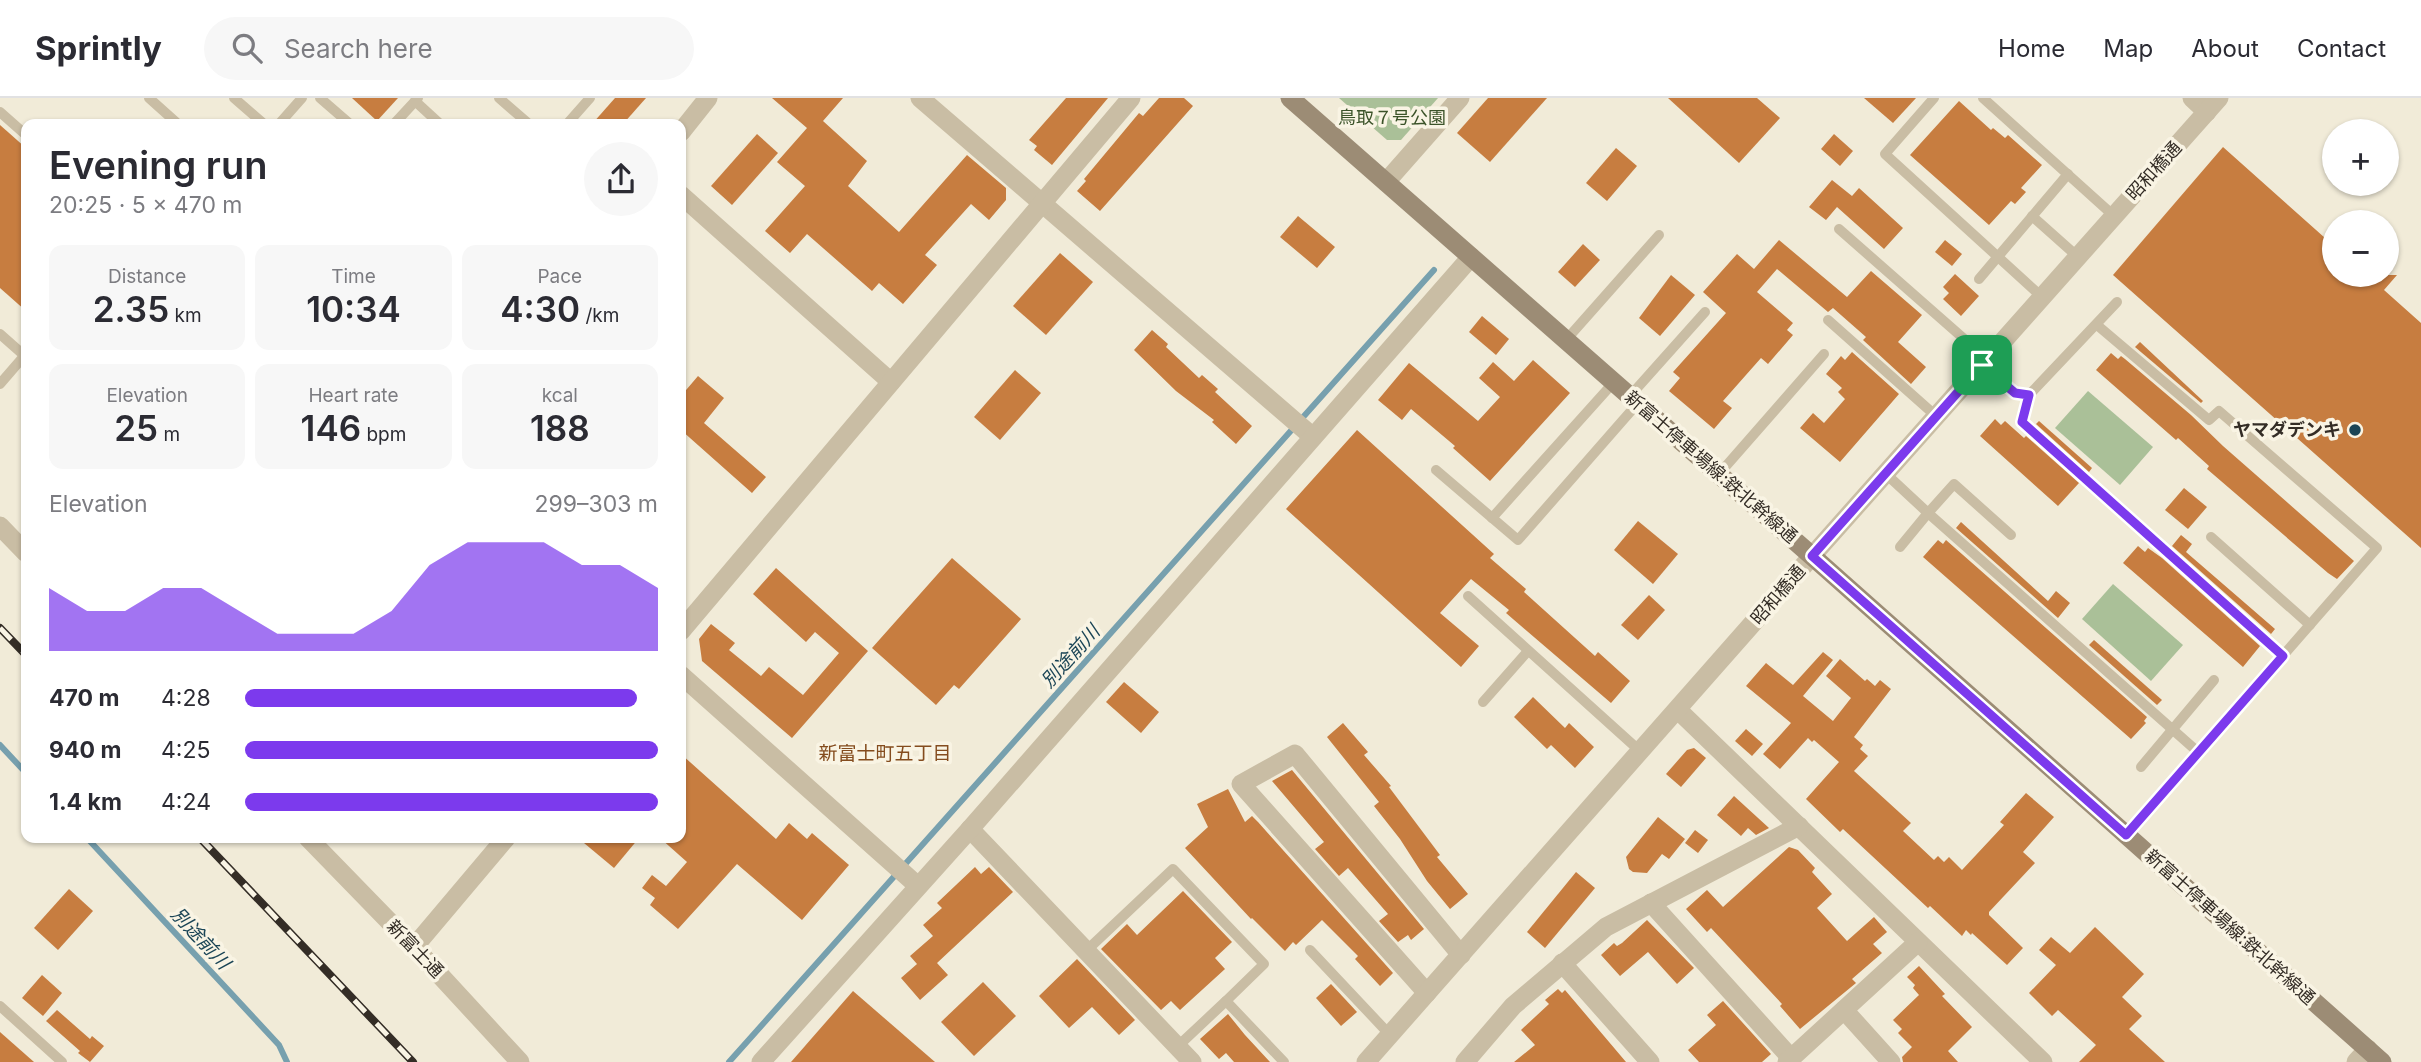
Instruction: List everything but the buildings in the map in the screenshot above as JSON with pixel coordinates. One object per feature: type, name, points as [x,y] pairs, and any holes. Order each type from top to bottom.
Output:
[{"type":"main road","name":"新富士停車場線:鉄北幹線通","points":[[1290,98],[2126,835],[2368,1058]]},
{"type":"street","points":[[686,126],[708,98]]},
{"type":"street","points":[[920,98],[1313,437]]},
{"type":"street","points":[[686,625],[1132,98]]},
{"type":"street","points":[[1386,182],[1460,98]]},
{"type":"street","points":[[2192,98],[2213,105]]},
{"type":"street","name":"昭和橋通","points":[[1366,1062],[2213,105]]},
{"type":"street","points":[[686,199],[891,382]]},
{"type":"street","points":[[761,1062],[970,829],[1471,257]]},
{"type":"street","points":[[0,526],[21,548]]},
{"type":"street","points":[[686,679],[918,886]]},
{"type":"street","points":[[1678,710],[2043,1062]]},
{"type":"street","points":[[1427,993],[1241,784],[1295,754],[1461,955]]},
{"type":"street","points":[[1465,1062],[1513,1006],[1606,927],[1799,826]]},
{"type":"street","points":[[970,829],[1192,1062]]},
{"type":"street","name":"新富士通","points":[[315,843],[520,1062]]},
{"type":"street","points":[[414,947],[502,843]]},
{"type":"street","points":[[1651,902],[1789,1060],[1918,942]]},
{"type":"street","points":[[1562,963],[1650,1062]]},
{"type":"street","points":[[1844,1010],[1891,1062]]},
{"type":"lane","points":[[149,98],[172,119]]},
{"type":"lane","points":[[234,98],[258,119]]},
{"type":"lane","points":[[283,119],[302,98]]},
{"type":"lane","points":[[320,98],[344,119]]},
{"type":"lane","points":[[499,98],[522,119]]},
{"type":"lane","points":[[1934,98],[1885,155],[2042,297]]},
{"type":"lane","points":[[1983,98],[2114,216]]},
{"type":"lane","points":[[398,119],[416,99],[435,119]]},
{"type":"lane","points":[[571,119],[586,99]]},
{"type":"lane","points":[[0,112],[21,131]]},
{"type":"lane","points":[[1979,279],[2068,174]]},
{"type":"lane","points":[[2032,216],[2078,257]]},
{"type":"lane","points":[[1839,229],[2015,393],[2029,395]]},
{"type":"lane","points":[[1566,340],[1659,235]]},
{"type":"lane","points":[[2118,302],[2029,395],[2022,422],[2283,656]]},
{"type":"lane","points":[[1436,470],[1518,540],[1705,312]]},
{"type":"lane","points":[[1828,320],[1936,416]]},
{"type":"lane","points":[[2096,325],[2209,420],[2219,411],[2378,548],[2126,835]]},
{"type":"lane","points":[[0,334],[21,352]]},
{"type":"lane","points":[[1719,474],[1824,354]]},
{"type":"lane","points":[[0,383],[21,360]]},
{"type":"lane","points":[[1492,518],[1614,382]]},
{"type":"lane","points":[[1885,473],[2198,752]]},
{"type":"lane","points":[[1899,547],[1954,484],[2011,536]]},
{"type":"lane","points":[[2211,537],[2310,625]]},
{"type":"lane","points":[[1468,596],[1641,752]]},
{"type":"lane","points":[[1483,702],[1528,651]]},
{"type":"lane","points":[[2141,767],[2214,680]]},
{"type":"lane","points":[[1086,951],[1173,869],[1265,964],[1177,1047]]},
{"type":"lane","points":[[1310,950],[1390,1035]]},
{"type":"lane","points":[[1226,1001],[1284,1062]]},
{"type":"lane","points":[[0,1006],[62,1062]]},
{"type":"green space","name":"鳥取７号公園","points":[[1339,98],[1438,98],[1401,140],[1387,140]]},
{"type":"green space","points":[[2088,391],[2153,447],[2120,485],[2055,428]]},
{"type":"green space","points":[[2113,584],[2183,645],[2151,681],[2082,619]]},
{"type":"waterway","name":"別途前川","points":[[729,1062],[1434,270]]},
{"type":"waterway","name":"別途前川","points":[[0,745],[21,768]]},
{"type":"waterway","name":"別途前川","points":[[92,843],[279,1045],[287,1062]]},
{"type":"railway","points":[[0,628],[21,650]]},
{"type":"railway","points":[[205,843],[413,1062]]},
{"type":"place","name":"ヤマダデンキ","points":[[2355,430]]},
{"type":"district","name":"新富士町五丁目","points":[[885,753]]},
{"type":"route","points":[[1982,365],[2015,393],[2029,395],[2022,422],[2283,656],[2126,835],[1812,556],[1982,365]]}]
